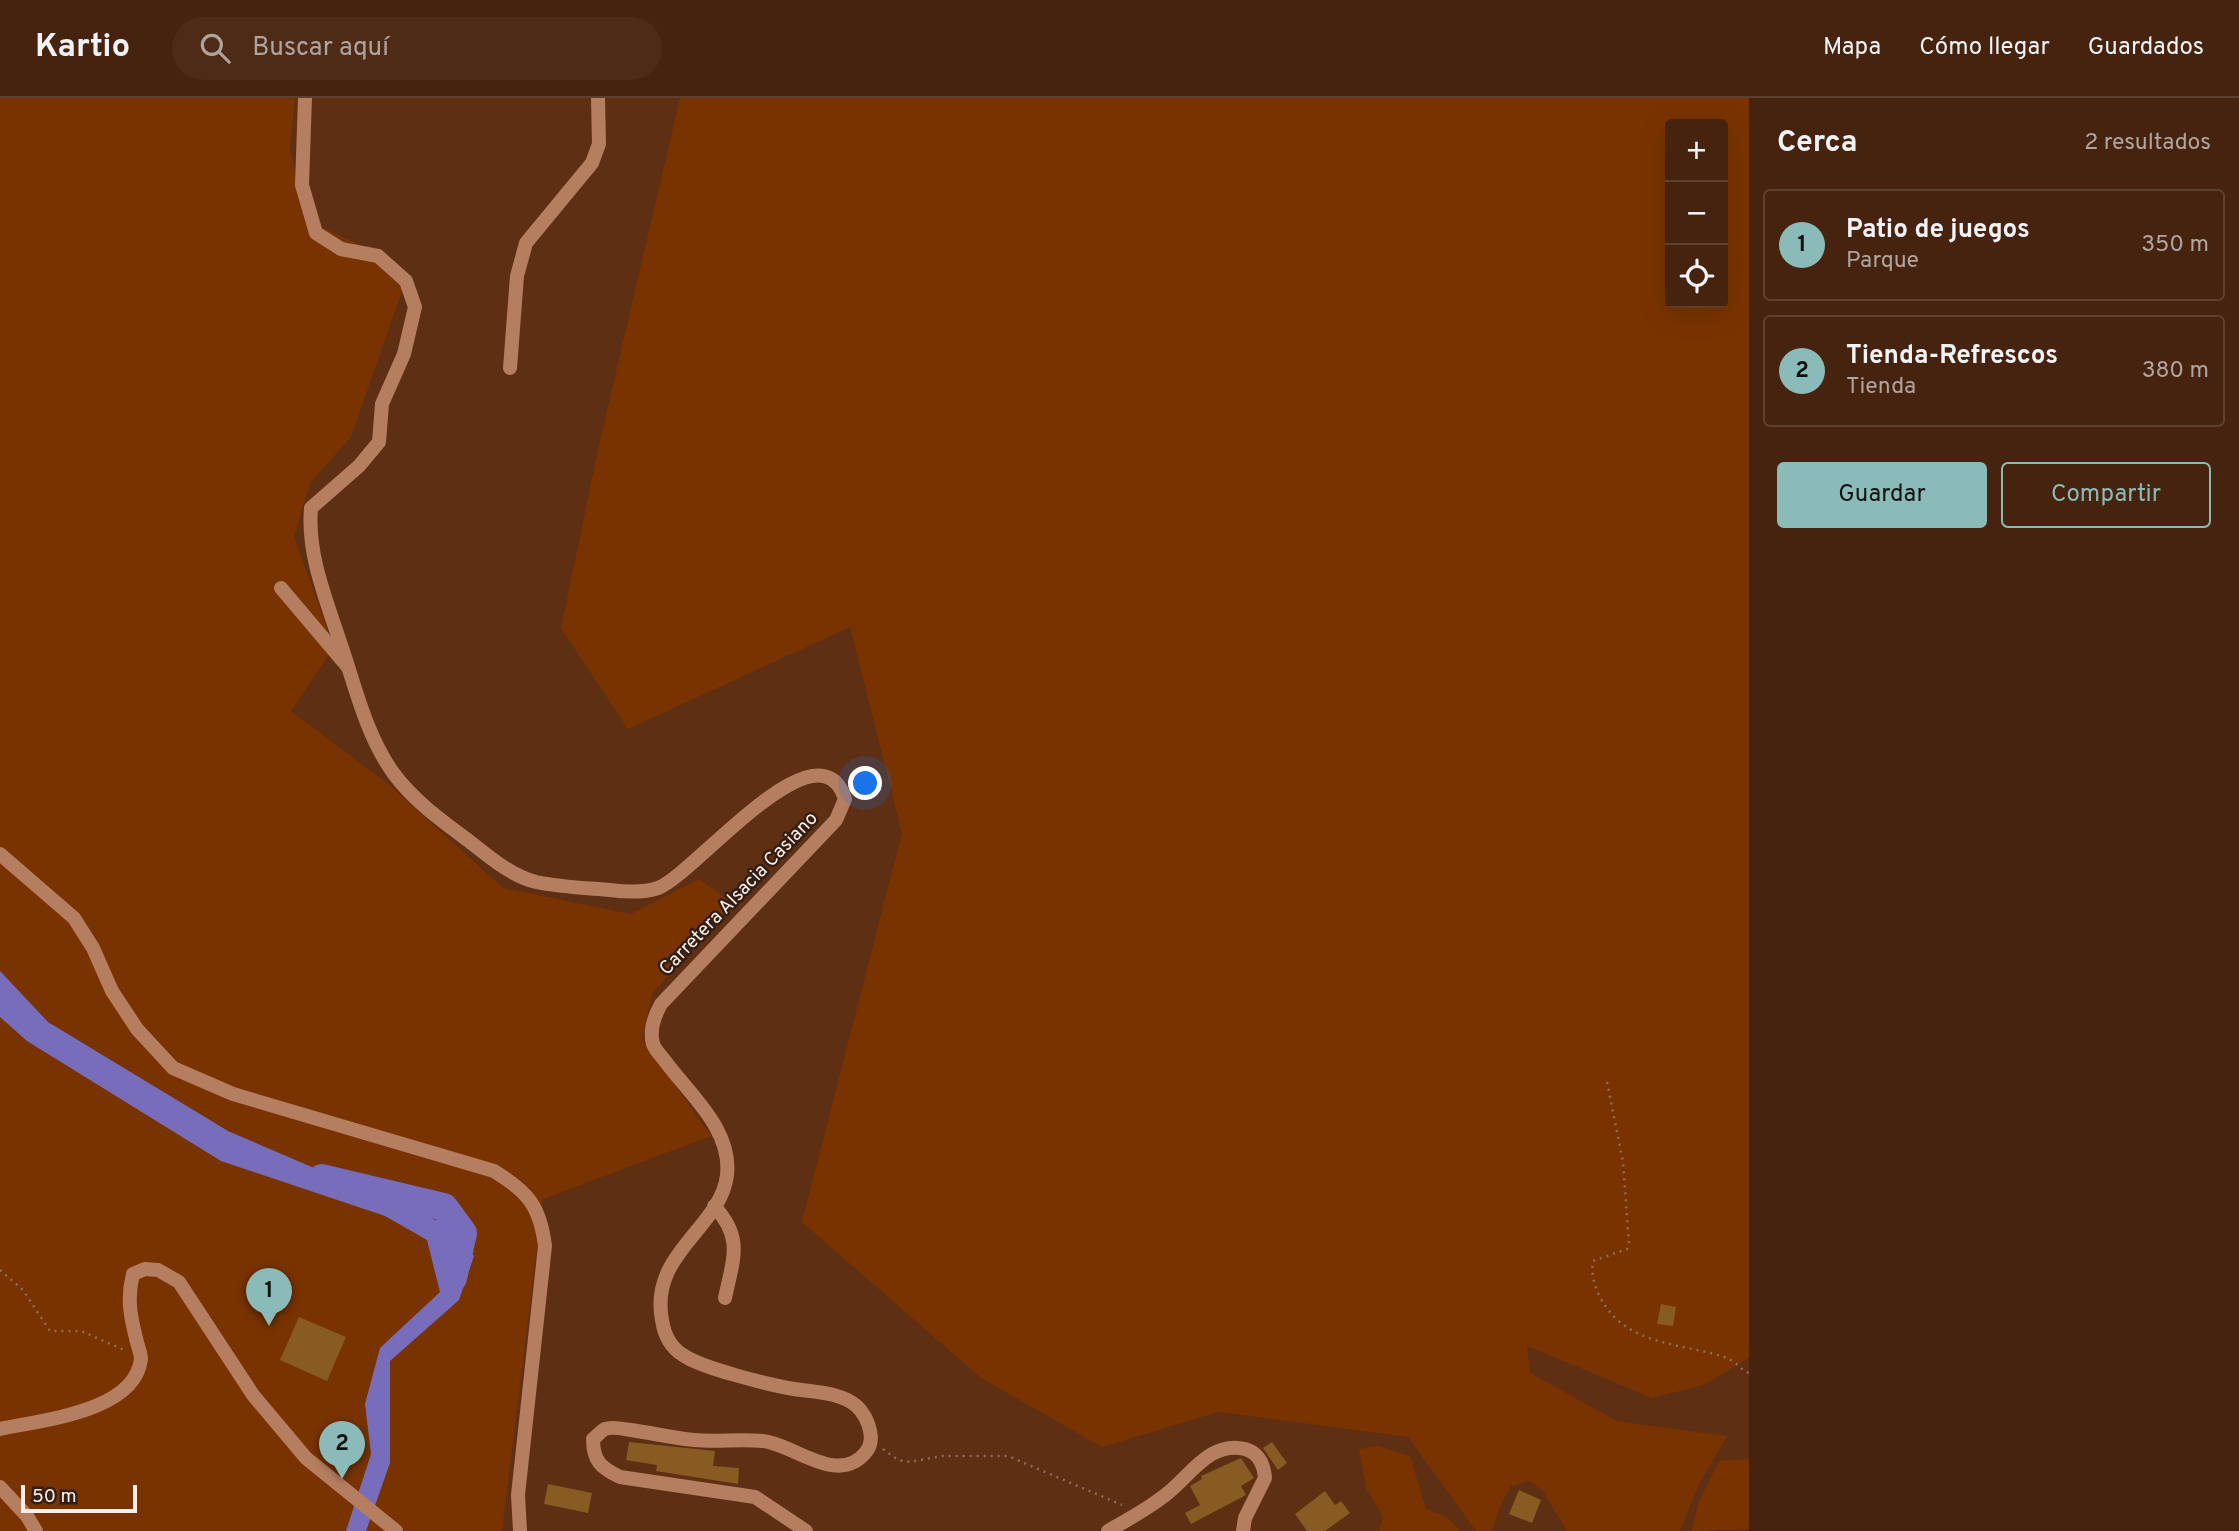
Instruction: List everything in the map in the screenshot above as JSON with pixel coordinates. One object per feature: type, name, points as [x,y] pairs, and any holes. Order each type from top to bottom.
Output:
[{"type":"street","points":[[295,98],[304,128]]},
{"type":"street","name":"Carretera Alsacia Casiano","points":[[305,98],[302,186],[316,233],[341,249],[377,256],[406,281],[415,307],[404,354],[382,404],[379,442],[359,466],[311,508],[309,530],[321,586],[372,735],[394,774],[422,805],[514,873],[535,881],[627,892],[659,887],[761,804],[794,781],[818,774],[834,779],[841,787],[845,799],[836,820],[661,1004],[653,1019],[653,1044],[704,1107],[727,1157],[727,1178],[714,1206],[684,1244],[667,1273],[660,1293],[664,1332],[673,1347],[697,1362],[852,1403],[869,1426],[870,1442]]},
{"type":"street","points":[[510,368],[517,276],[526,243],[582,179],[592,163],[598,144],[598,98]]},
{"type":"street","points":[[281,588],[319,637],[350,669]]},
{"type":"street","points":[[0,854],[74,918],[93,947],[118,1001],[137,1028],[173,1068],[233,1094],[494,1171],[517,1185],[533,1203],[542,1224],[545,1246],[518,1495],[520,1531]]},
{"type":"street","points":[[714,1206],[726,1219],[736,1242],[725,1298]]},
{"type":"street","points":[[0,1429],[106,1404],[130,1385],[141,1358],[129,1309],[128,1291],[133,1274],[145,1269],[158,1270],[179,1282],[253,1395],[306,1458],[397,1531]]},
{"type":"street","points":[[806,1531],[754,1497],[689,1485],[642,1482],[602,1469],[593,1454],[593,1440],[605,1429],[620,1429],[693,1440],[761,1441],[789,1448],[831,1465],[853,1462],[866,1452],[870,1442]]},
{"type":"street","points":[[1108,1531],[1166,1495],[1209,1454],[1221,1449],[1248,1450],[1260,1459],[1265,1478],[1245,1518],[1243,1531]]},
{"type":"street","points":[[0,1487],[27,1516],[36,1531]]},
{"type":"path","points":[[1607,1082],[1623,1162],[1629,1244],[1627,1250],[1593,1261],[1591,1271],[1595,1287],[1616,1320],[1629,1330],[1651,1340],[1729,1359],[1749,1373]]},
{"type":"path","points":[[0,1270],[23,1290],[50,1331],[81,1331],[141,1358]]},
{"type":"path","points":[[870,1442],[898,1460],[910,1462],[942,1456],[1009,1456],[1086,1492],[1141,1512]]},
{"type":"shaded area","points":[[0,98],[295,98],[290,147],[298,191],[321,227],[388,258],[403,288],[351,437],[310,483],[294,537],[334,647],[291,711],[388,784],[503,888],[631,914],[699,879],[734,904],[653,992],[642,1038],[711,1136],[543,1199],[502,1531],[0,1531]]},
{"type":"shaded area","points":[[680,98],[1749,98],[1749,1358],[1704,1385],[1652,1398],[1527,1346],[1530,1373],[1617,1421],[1727,1436],[1699,1484],[1680,1531],[1567,1531],[1543,1491],[1529,1481],[1511,1486],[1500,1506],[1492,1531],[1476,1531],[1408,1437],[1218,1412],[1102,1447],[981,1378],[802,1222],[902,833],[850,627],[628,729],[561,628],[599,445]]},
{"type":"shaded area","points":[[0,971],[48,1022],[228,1131],[445,1224],[474,1256],[459,1300],[390,1361],[390,1463],[366,1531],[346,1531],[371,1454],[365,1404],[380,1348],[440,1292],[427,1240],[385,1216],[221,1161],[27,1041],[0,1017]]},
{"type":"shaded area","points":[[1379,1446],[1410,1456],[1426,1509],[1449,1519],[1459,1531],[1379,1531],[1383,1517],[1366,1488],[1359,1449]]},
{"type":"shaded area","points":[[1749,1459],[1749,1529],[1692,1531],[1698,1503],[1719,1461]]},
{"type":"building","points":[[1661,1304],[1676,1307],[1673,1326],[1657,1324]]},
{"type":"building","points":[[299,1317],[346,1337],[327,1381],[280,1360]]},
{"type":"building","points":[[629,1442],[715,1451],[713,1466],[739,1468],[738,1484],[656,1471],[657,1465],[626,1460]]},
{"type":"building","points":[[1272,1442],[1287,1463],[1278,1470],[1263,1448]]},
{"type":"building","points":[[1241,1458],[1254,1478],[1241,1486],[1246,1495],[1191,1524],[1185,1513],[1200,1505],[1190,1486],[1202,1479],[1201,1476]]},
{"type":"building","points":[[548,1484],[592,1493],[588,1513],[544,1504]]},
{"type":"building","points":[[1519,1490],[1541,1500],[1532,1523],[1509,1514]]},
{"type":"building","points":[[1325,1491],[1335,1505],[1341,1501],[1350,1513],[1325,1531],[1307,1531],[1295,1514]]},
{"type":"waterway","points":[[322,1178],[444,1207],[463,1233],[453,1278]]},
{"type":"place","name":"Patio de juegos","points":[[269,1326]]},
{"type":"place","name":"Tienda-Refrescos","points":[[342,1479]]}]
